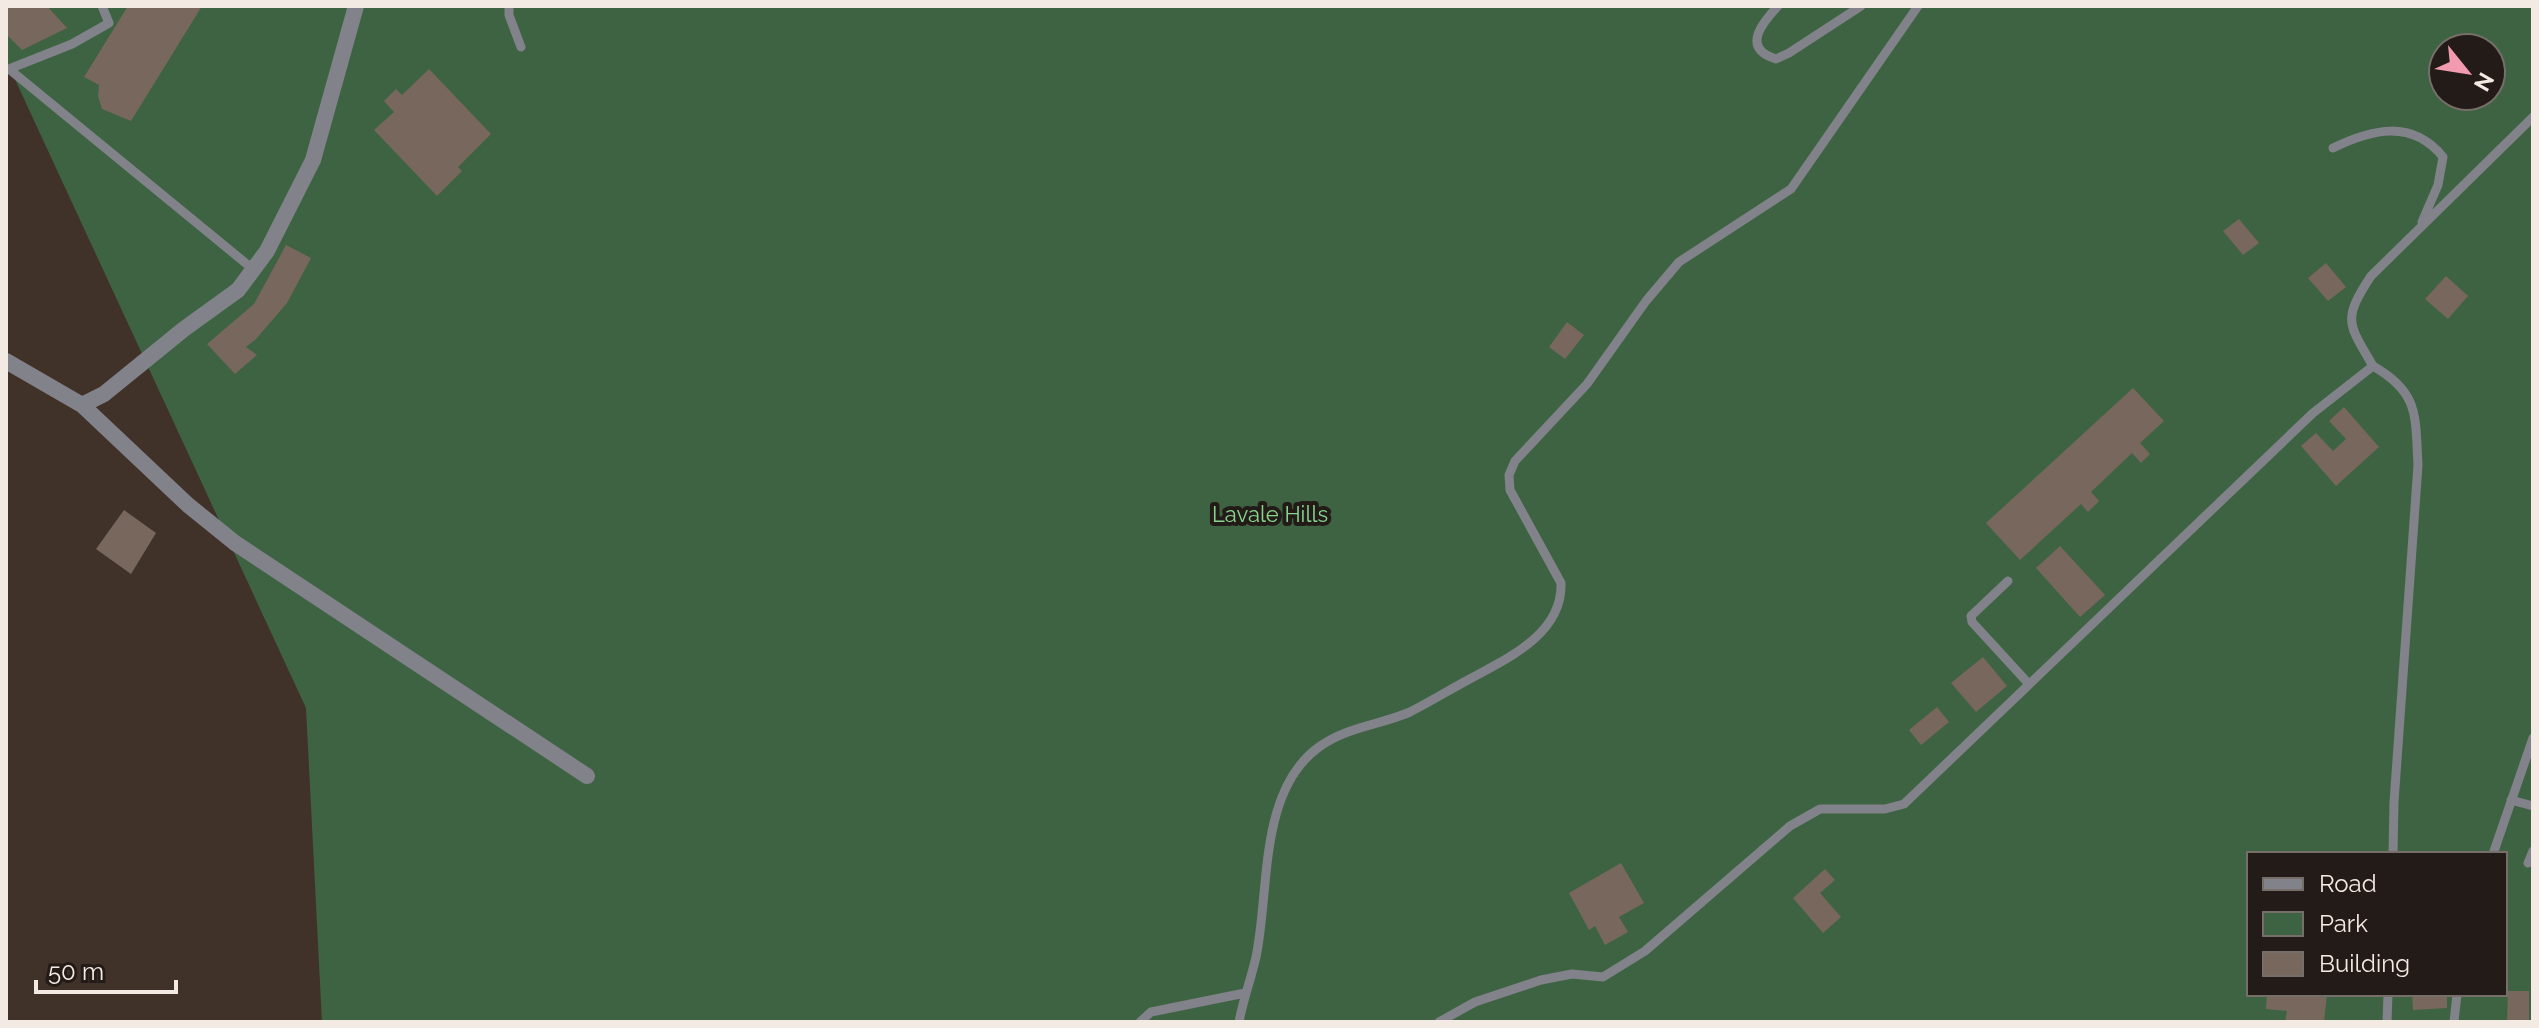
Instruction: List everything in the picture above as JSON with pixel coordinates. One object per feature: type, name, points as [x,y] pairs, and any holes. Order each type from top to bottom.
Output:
[{"type":"street","points":[[82,405],[104,394],[238,290],[254,270],[267,251],[313,160],[356,6]]},
{"type":"street","points":[[6,361],[82,405],[188,505],[235,543],[587,776]]},
{"type":"lane","points":[[102,6],[109,23],[72,44],[9,69],[254,270]]},
{"type":"lane","points":[[509,6],[509,15],[521,47]]},
{"type":"lane","points":[[1778,6],[1763,23],[1756,38],[1767,56],[1776,59],[1861,6]]},
{"type":"lane","points":[[1239,1022],[1256,957],[1265,878],[1280,800],[1295,769],[1332,738],[1408,712],[1510,657],[1547,626],[1561,583],[1510,490],[1509,475],[1515,461],[1587,384],[1646,301],[1679,262],[1791,189],[1918,6]]},
{"type":"lane","points":[[2393,852],[2418,465],[2415,416],[2409,396],[2389,375],[2373,366],[2350,325],[2351,313],[2371,276],[2533,117]]},
{"type":"lane","points":[[2333,148],[2383,130],[2410,133],[2432,144],[2443,157],[2438,185],[2419,229]]},
{"type":"lane","points":[[1439,1022],[1475,1002],[1541,980],[1572,974],[1603,977],[1645,951],[1790,826],[1820,809],[1885,809],[1904,804],[2313,413],[2373,366]]},
{"type":"lane","points":[[2008,581],[1971,616],[1972,622],[2028,683]]},
{"type":"lane","points":[[2494,852],[2533,738]]},
{"type":"lane","points":[[2511,800],[2533,806]]},
{"type":"lane","points":[[2528,863],[2533,851]]},
{"type":"lane","points":[[1140,1022],[1151,1012],[1245,993]]},
{"type":"lane","points":[[2387,1022],[2388,996]]},
{"type":"lane","points":[[2454,1022],[2457,996]]},
{"type":"green space","name":"Lavale Hills","points":[[6,6],[2533,6],[2533,1022],[322,1022],[306,708],[6,60]]},
{"type":"building","points":[[6,6],[47,6],[67,28],[22,50],[6,34]]},
{"type":"building","points":[[128,6],[202,6],[131,121],[102,109],[99,85],[84,77]]},
{"type":"building","points":[[429,69],[491,134],[458,167],[462,171],[437,196],[374,130],[394,112],[384,101],[396,89],[402,95]]},
{"type":"building","points":[[2239,219],[2259,243],[2243,255],[2223,231]]},
{"type":"building","points":[[286,245],[311,258],[287,303],[246,347],[257,355],[235,374],[207,344],[254,304]]},
{"type":"building","points":[[2326,263],[2346,287],[2328,301],[2308,278]]},
{"type":"building","points":[[2446,276],[2468,296],[2448,319],[2425,299]]},
{"type":"building","points":[[1567,322],[1584,335],[1565,359],[1549,347]]},
{"type":"building","points":[[2133,388],[2164,421],[2140,443],[2150,454],[2141,463],[2132,453],[2091,492],[2099,501],[2088,512],[2081,504],[2020,560],[1986,523]]},
{"type":"building","points":[[2344,407],[2379,447],[2336,486],[2301,446],[2316,433],[2333,451],[2346,439],[2329,421]]},
{"type":"building","points":[[124,510],[156,533],[131,574],[96,549]]},
{"type":"building","points":[[2060,546],[2105,595],[2080,617],[2036,568]]},
{"type":"building","points":[[1983,657],[2007,686],[1976,712],[1951,683]]},
{"type":"building","points":[[1937,707],[1949,722],[1921,745],[1909,730]]},
{"type":"building","points":[[1621,863],[1644,903],[1619,917],[1628,932],[1605,945],[1595,926],[1589,930],[1569,893]]},
{"type":"building","points":[[1825,869],[1835,880],[1820,893],[1841,917],[1823,933],[1793,898]]},
{"type":"building","points":[[2508,991],[2529,991],[2529,1022],[2507,1022]]},
{"type":"building","points":[[2267,996],[2327,996],[2324,1022],[2285,1022],[2287,1011],[2266,1009]]},
{"type":"building","points":[[2412,996],[2447,996],[2447,1008],[2413,1010]]}]
